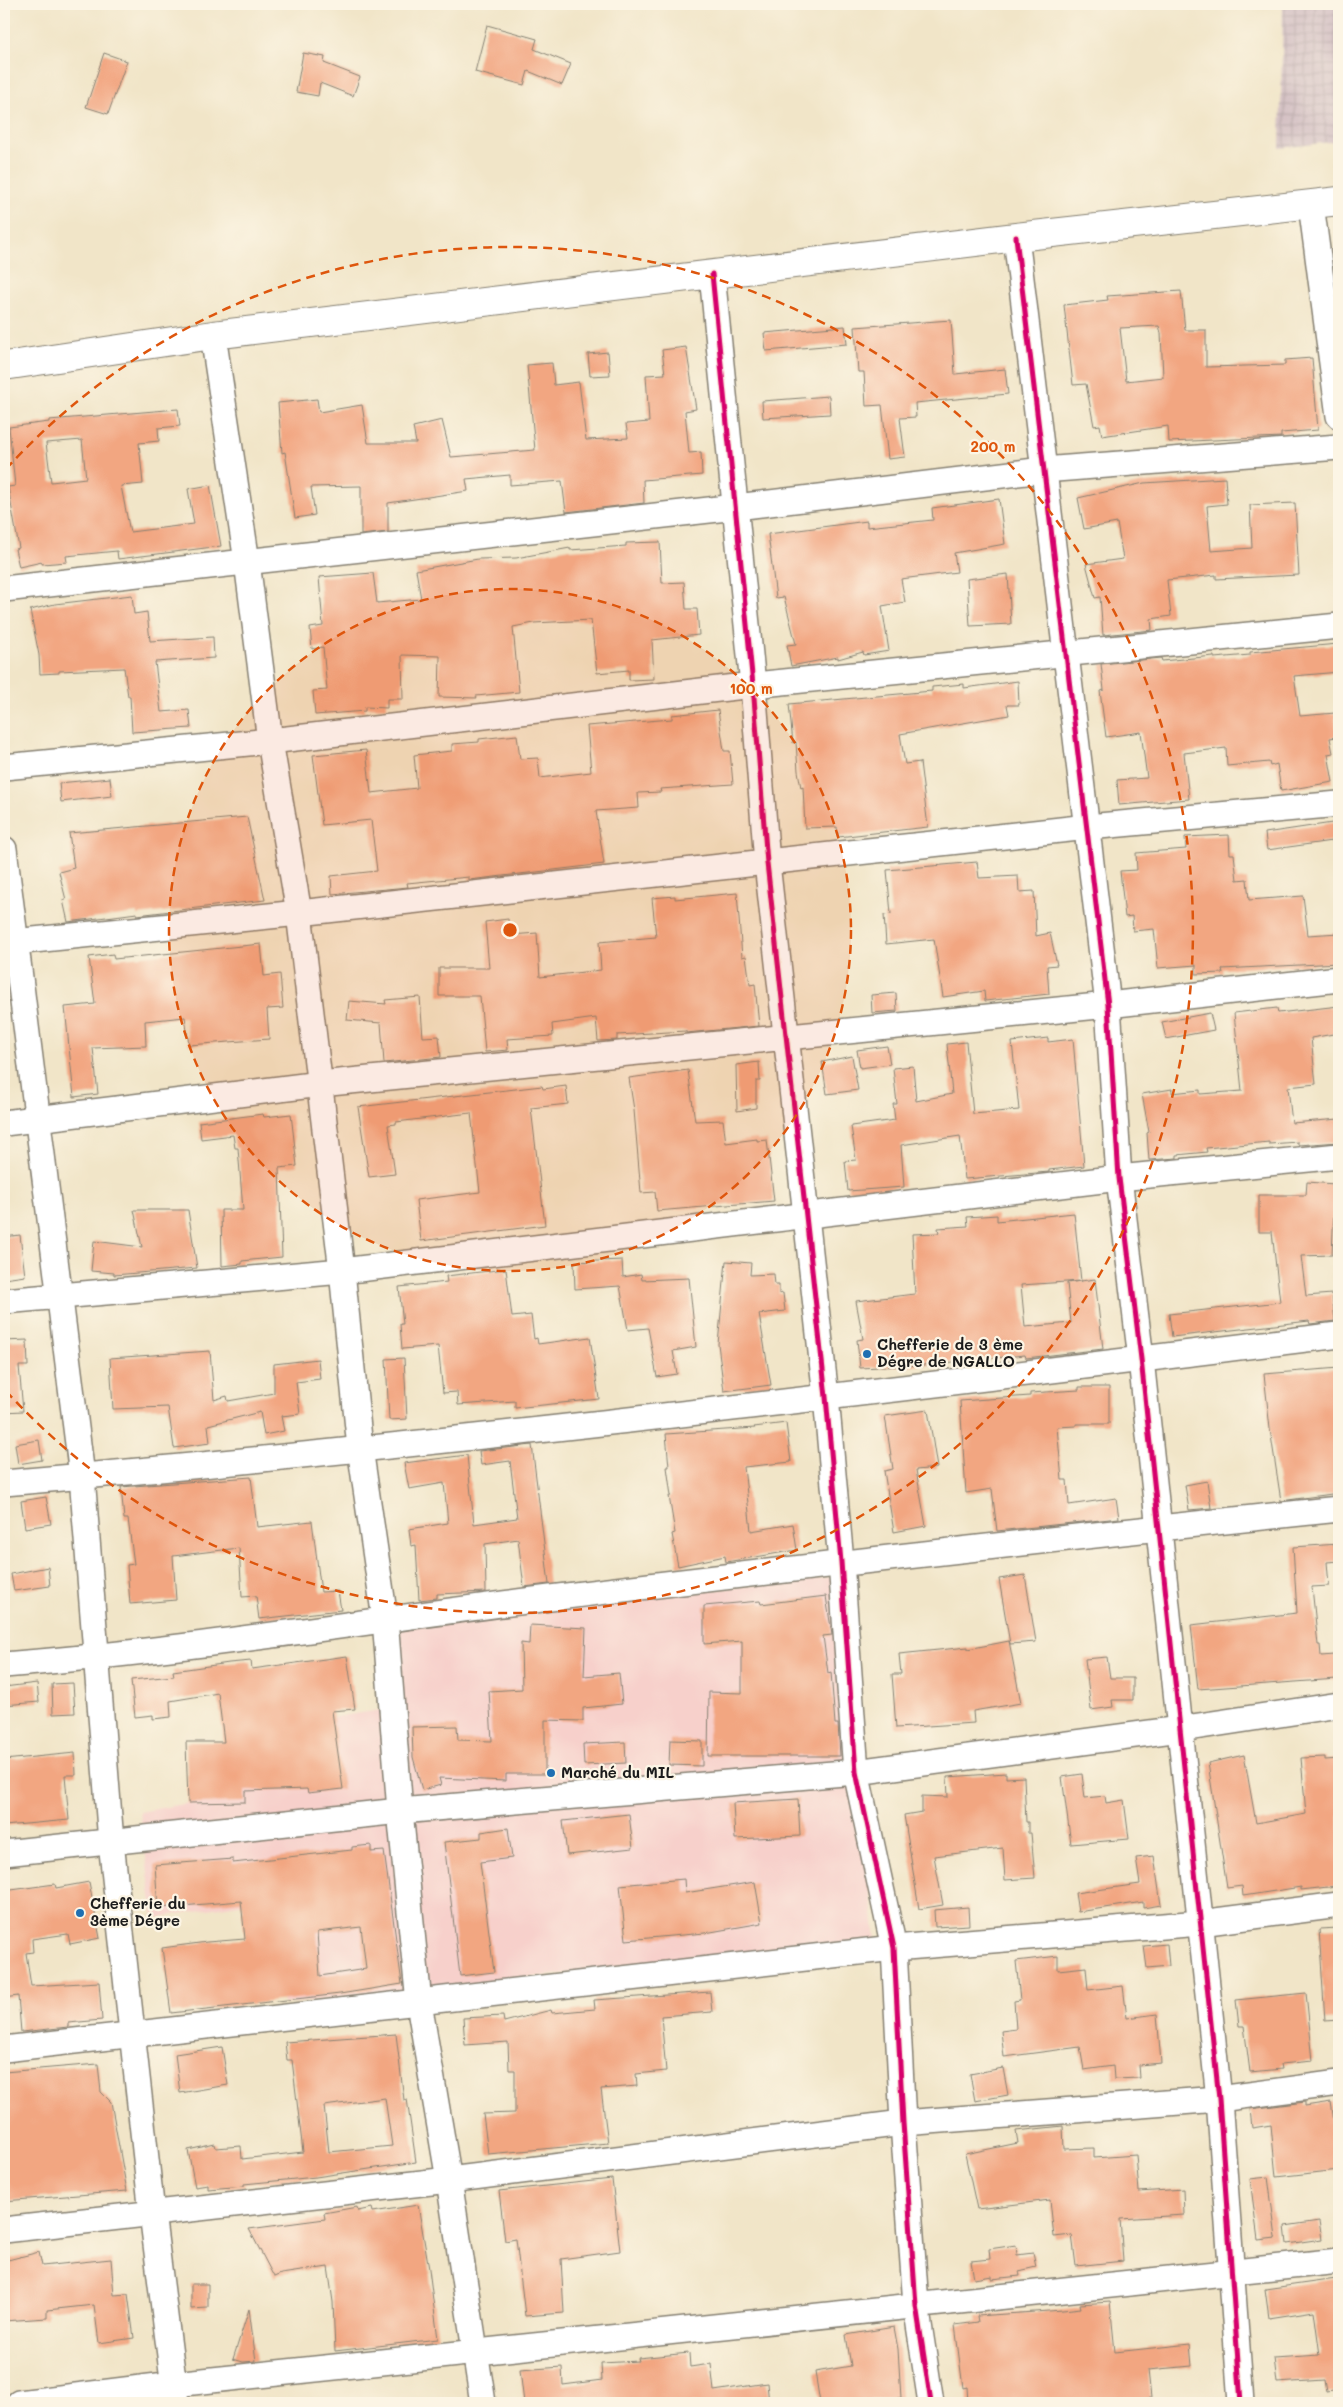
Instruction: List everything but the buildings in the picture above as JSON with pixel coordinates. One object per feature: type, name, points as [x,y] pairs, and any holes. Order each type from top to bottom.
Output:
[{"type":"main road","points":[[4,366],[213,335],[1016,237],[1339,201]]},
{"type":"street","points":[[1310,204],[1339,416]]},
{"type":"street","points":[[1016,237],[1108,1005],[1119,1178],[1141,1359],[1219,2100],[1242,2403]]},
{"type":"street","points":[[712,274],[753,685],[767,863],[785,1036],[807,1215],[842,1562],[856,1772],[894,1948],[903,2123],[916,2305],[931,2403]]},
{"type":"street","points":[[213,335],[247,562],[270,741],[300,913],[342,1271],[360,1448],[385,1619],[400,1811],[419,2003],[449,2180],[483,2403]]},
{"type":"street","points":[[4,589],[736,507],[1043,470],[1339,447]]},
{"type":"street","points":[[4,767],[270,741],[753,685],[1339,626]]},
{"type":"street","points":[[10,942],[300,913],[1088,827],[1339,804]]},
{"type":"street","points":[[4,848],[10,942],[37,1119],[82,1476],[111,1842],[152,2213],[175,2394]]},
{"type":"street","points":[[4,1123],[320,1084],[1108,1005],[1339,979]]},
{"type":"street","points":[[4,1301],[342,1271],[1119,1178],[1339,1156]]},
{"type":"street","points":[[4,1483],[360,1448],[826,1397],[1339,1335]]},
{"type":"street","points":[[4,1666],[97,1658],[385,1619],[842,1562],[1339,1509]]},
{"type":"street","points":[[4,1853],[400,1811],[856,1772],[1339,1706]]},
{"type":"street","points":[[4,2049],[894,1948],[1200,1922],[1339,1904]]},
{"type":"street","points":[[4,2230],[449,2180],[903,2123],[1219,2100],[1339,2083]]},
{"type":"street","points":[[19,2403],[175,2394],[475,2352],[1339,2262]]},
{"type":"shaded area","points":[[1283,4],[1339,4],[1339,141],[1280,148]]},
{"type":"shaded area","name":"Marché du MIL","points":[[836,1577],[876,1940],[283,2004],[280,1979],[262,1900],[154,1918],[140,1812],[188,1803],[245,1802],[244,1744],[240,1732],[400,1707],[400,1623]]},
{"type":"cycle path","points":[[1016,237],[1108,1005],[1119,1178],[1141,1359],[1219,2099],[1241,2403]]},
{"type":"cycle path","points":[[712,274],[753,685],[767,863],[826,1397],[841,1562],[856,1772],[894,1948],[903,2123],[916,2305],[931,2403]]},
{"type":"place","name":"Chefferie de 3 ème Dégre de NGALLO","points":[[867,1354]]},
{"type":"place","name":"Marché du MIL","points":[[551,1773]]},
{"type":"place","name":"Chefferie du 3ème Dégre","points":[[80,1913]]}]
